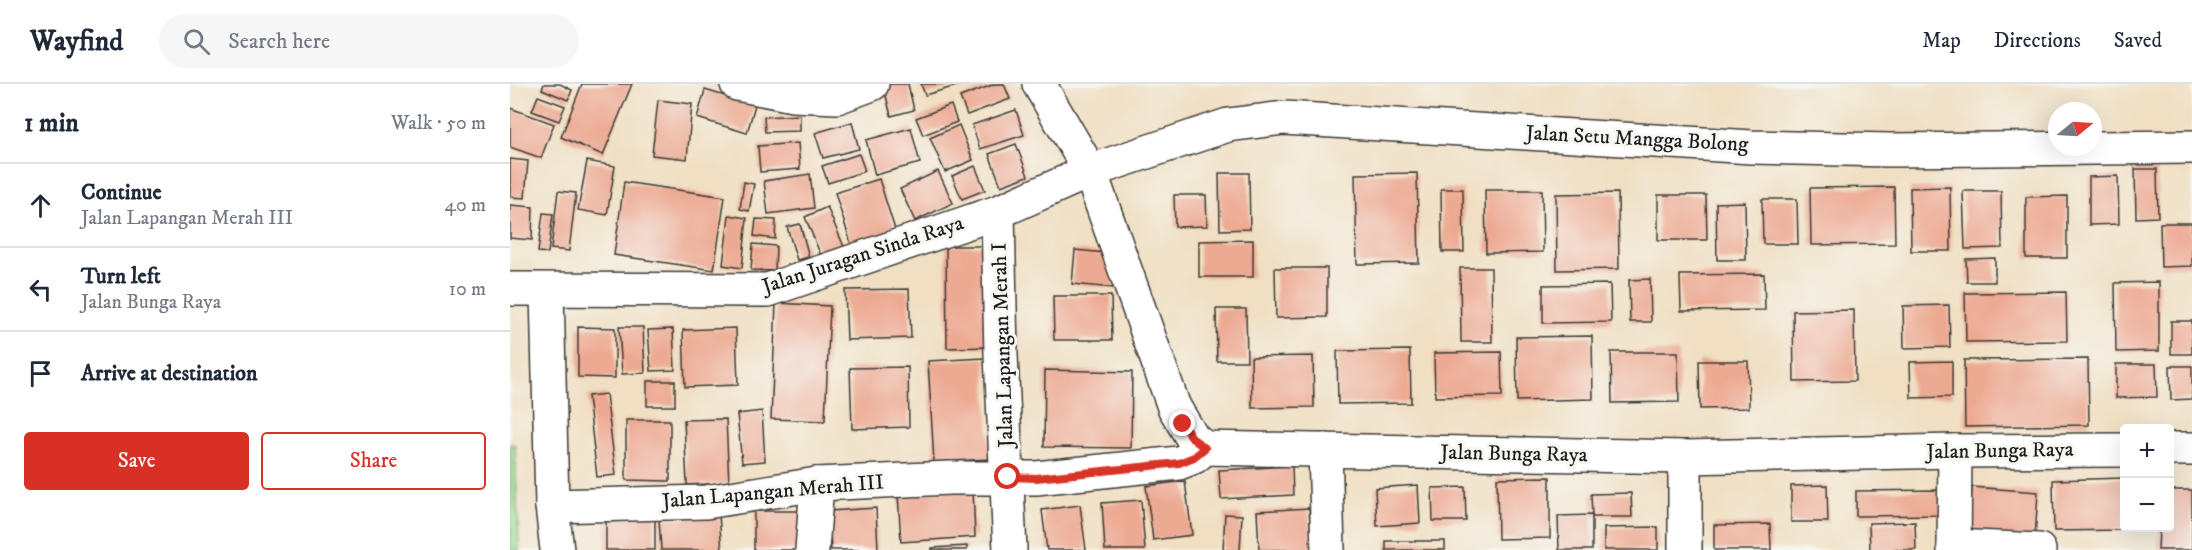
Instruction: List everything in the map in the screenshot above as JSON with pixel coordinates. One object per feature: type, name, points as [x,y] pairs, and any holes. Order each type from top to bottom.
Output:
[{"type":"street","points":[[736,84],[793,95],[837,97],[873,84]]},
{"type":"street","points":[[1039,84],[1090,171],[1174,407],[1193,439],[1205,448]]},
{"type":"street","name":"Jalan Setu Mangga Bolong","points":[[998,212],[1090,171],[1228,124],[1284,118],[1752,147],[1890,150],[2192,147]]},
{"type":"street","name":"Jalan Juragan Sinda Raya","points":[[510,289],[768,290],[998,212]]},
{"type":"street","name":"Jalan Lapangan Merah I","points":[[998,212],[1001,355],[1010,550]]},
{"type":"street","points":[[547,290],[552,506],[556,550]]},
{"type":"street","name":"Jalan Bunga Raya","points":[[1205,448],[1685,457],[2120,450]]},
{"type":"street","name":"Jalan Lapangan Merah III","points":[[552,506],[706,502],[817,484],[1036,478],[1179,463],[1194,457],[1205,448]]},
{"type":"street","points":[[2174,449],[2192,449]]},
{"type":"street","points":[[1325,450],[1328,550]]},
{"type":"street","points":[[1955,451],[1954,548],[2038,550]]},
{"type":"street","points":[[1685,457],[1685,550]]},
{"type":"street","points":[[812,550],[817,484]]},
{"type":"green space","points":[[510,444],[515,445],[519,550],[510,550]]},
{"type":"building","points":[[544,84],[560,84],[572,90],[568,100],[542,89]]},
{"type":"building","points":[[582,84],[632,84],[603,155],[561,137]]},
{"type":"building","points":[[883,84],[908,84],[914,110],[891,116]]},
{"type":"building","points":[[921,84],[960,84],[960,85],[925,95]]},
{"type":"building","points":[[995,84],[1004,84],[1010,99],[967,115],[960,97]]},
{"type":"building","points":[[705,90],[755,105],[747,133],[697,118]]},
{"type":"building","points":[[538,96],[565,106],[559,121],[532,111]]},
{"type":"building","points":[[658,100],[692,104],[687,159],[652,155]]},
{"type":"building","points":[[951,105],[957,122],[923,135],[916,118]]},
{"type":"building","points":[[510,108],[554,124],[541,158],[510,147]]},
{"type":"building","points":[[1016,110],[1024,135],[980,149],[972,125]]},
{"type":"building","points":[[800,115],[800,131],[765,132],[764,117]]},
{"type":"building","points":[[852,122],[859,149],[823,158],[815,133]]},
{"type":"building","points":[[959,125],[973,160],[945,172],[930,138]]},
{"type":"building","points":[[911,128],[920,163],[875,175],[866,140]]},
{"type":"building","points":[[798,143],[800,169],[760,172],[758,146]]},
{"type":"building","points":[[1016,144],[1028,176],[1001,186],[989,154]]},
{"type":"building","points":[[859,154],[865,171],[828,183],[822,166]]},
{"type":"building","points":[[510,159],[528,161],[525,198],[510,197]]},
{"type":"building","points":[[587,161],[615,166],[607,215],[578,210]]},
{"type":"building","points":[[975,166],[985,190],[962,199],[952,176]]},
{"type":"building","points":[[2135,169],[2157,169],[2158,217],[2136,218]]},
{"type":"building","points":[[938,171],[953,203],[915,221],[900,189]]},
{"type":"building","points":[[1219,173],[1249,173],[1250,229],[1220,230]]},
{"type":"building","points":[[1417,173],[1419,263],[1357,264],[1355,174]]},
{"type":"building","points":[[810,174],[814,208],[768,214],[764,181]]},
{"type":"building","points":[[2118,176],[2119,224],[2089,225],[2089,177]]},
{"type":"building","points":[[879,179],[897,236],[853,250],[835,193]]},
{"type":"building","points":[[624,182],[725,197],[714,270],[614,255]]},
{"type":"building","points":[[744,182],[754,184],[749,211],[740,209]]},
{"type":"building","points":[[1894,187],[1895,244],[1811,245],[1810,188]]},
{"type":"building","points":[[1950,187],[1951,251],[1911,251],[1910,188]]},
{"type":"building","points":[[1441,189],[1463,189],[1464,252],[1442,252]]},
{"type":"building","points":[[1485,190],[1542,190],[1543,252],[1486,253]]},
{"type":"building","points":[[558,191],[576,193],[569,251],[551,249]]},
{"type":"building","points":[[1963,191],[2001,191],[2002,248],[1965,249]]},
{"type":"building","points":[[1618,193],[1619,269],[1557,270],[1556,194]]},
{"type":"building","points":[[1174,195],[1206,195],[1207,226],[1175,227]]},
{"type":"building","points":[[1658,195],[1706,195],[1707,240],[1658,240]]},
{"type":"building","points":[[2067,196],[2067,258],[2026,258],[2026,197]]},
{"type":"building","points":[[1762,199],[1797,199],[1798,244],[1763,244]]},
{"type":"building","points":[[1745,202],[1746,260],[1717,260],[1716,203]]},
{"type":"building","points":[[510,205],[533,207],[532,240],[510,238]]},
{"type":"building","points":[[827,207],[845,249],[822,258],[805,217]]},
{"type":"building","points":[[543,213],[553,214],[548,253],[538,252]]},
{"type":"building","points":[[729,215],[747,218],[742,268],[723,265]]},
{"type":"building","points":[[756,219],[776,220],[775,239],[754,236]]},
{"type":"building","points":[[2160,223],[2192,223],[2192,266],[2161,267]]},
{"type":"building","points":[[800,224],[809,257],[797,260],[787,227]]},
{"type":"building","points":[[1253,240],[1253,277],[1199,277],[1199,241]]},
{"type":"building","points":[[753,244],[776,246],[775,271],[751,270]]},
{"type":"building","points":[[946,246],[992,246],[992,347],[947,348]]},
{"type":"building","points":[[1075,250],[1117,254],[1114,288],[1072,284]]},
{"type":"building","points":[[1995,258],[1995,282],[1967,282],[1966,259]]},
{"type":"building","points":[[1275,268],[1327,268],[1327,317],[1276,318]]},
{"type":"building","points":[[1460,268],[1491,268],[1492,342],[1461,342]]},
{"type":"building","points":[[1764,274],[1765,310],[1681,311],[1680,275]]},
{"type":"building","points":[[1650,279],[1651,322],[1630,322],[1629,280]]},
{"type":"building","points":[[2159,282],[2159,351],[2116,352],[2115,283]]},
{"type":"building","points":[[1610,284],[1611,322],[1543,323],[1543,285]]},
{"type":"building","points":[[909,289],[911,338],[847,340],[845,290]]},
{"type":"building","points":[[2066,292],[2067,341],[1966,342],[1965,293]]},
{"type":"building","points":[[1053,296],[1111,296],[1112,340],[1054,340]]},
{"type":"building","points":[[776,303],[830,306],[825,421],[771,419]]},
{"type":"building","points":[[1949,305],[1950,347],[1904,348],[1903,306]]},
{"type":"building","points":[[1216,309],[1246,309],[1247,361],[1217,361]]},
{"type":"building","points":[[1854,310],[1855,381],[1794,382],[1793,311]]},
{"type":"building","points":[[2171,321],[2192,321],[2192,354],[2171,354]]},
{"type":"building","points":[[578,327],[615,328],[615,378],[578,377]]},
{"type":"building","points":[[619,327],[643,327],[645,373],[622,374]]},
{"type":"building","points":[[736,328],[738,385],[685,387],[683,330]]},
{"type":"building","points":[[673,329],[675,370],[651,371],[648,330]]},
{"type":"building","points":[[1592,336],[1593,399],[1517,401],[1516,337]]},
{"type":"building","points":[[1410,350],[1411,403],[1338,404],[1337,351]]},
{"type":"building","points":[[1501,352],[1502,396],[1435,397],[1434,353]]},
{"type":"building","points":[[1611,352],[1678,352],[1679,402],[1612,403]]},
{"type":"building","points":[[1313,356],[1314,407],[1252,408],[1251,357]]},
{"type":"building","points":[[985,358],[990,459],[934,462],[928,361]]},
{"type":"building","points":[[2088,359],[2089,425],[1965,427],[1964,360]]},
{"type":"building","points":[[1699,361],[1748,361],[1749,408],[1700,409]]},
{"type":"building","points":[[1952,361],[1952,397],[1911,398],[1910,362]]},
{"type":"building","points":[[2116,364],[2156,364],[2157,397],[2116,398]]},
{"type":"building","points":[[2170,366],[2192,366],[2192,399],[2171,400]]},
{"type":"building","points":[[908,367],[909,427],[852,429],[850,368]]},
{"type":"building","points":[[1045,370],[1132,372],[1131,448],[1044,447]]},
{"type":"building","points":[[647,381],[675,381],[675,406],[647,406]]},
{"type":"building","points":[[606,394],[616,475],[597,477],[588,396]]},
{"type":"building","points":[[762,411],[765,461],[742,463],[737,414]]},
{"type":"building","points":[[726,419],[729,483],[687,485],[684,420]]},
{"type":"building","points":[[626,420],[670,420],[670,481],[626,480]]},
{"type":"building","points":[[1292,466],[1293,495],[1221,499],[1219,470]]},
{"type":"building","points":[[1550,477],[1550,538],[1498,539],[1497,478]]},
{"type":"building","points":[[2120,478],[2120,530],[2054,531],[2053,480]]},
{"type":"building","points":[[1185,481],[1192,535],[1153,540],[1146,486]]},
{"type":"building","points":[[1418,485],[1420,523],[1377,526],[1375,488]]},
{"type":"building","points":[[1827,485],[1828,522],[1791,522],[1791,486]]},
{"type":"building","points":[[1465,487],[1466,521],[1433,521],[1432,488]]},
{"type":"building","points":[[1972,487],[2038,492],[2035,539],[1969,534]]},
{"type":"building","points":[[973,489],[975,537],[901,542],[898,494]]},
{"type":"building","points":[[1942,490],[1942,515],[1856,516],[1856,491]]},
{"type":"building","points":[[2174,490],[2192,490],[2192,550],[2158,550],[2159,532],[2174,532]]},
{"type":"building","points":[[1631,493],[1632,517],[1592,517],[1591,494]]},
{"type":"building","points":[[1141,500],[1145,550],[1105,550],[1102,503]]},
{"type":"building","points":[[1080,505],[1086,550],[1047,550],[1042,510]]},
{"type":"building","points":[[876,508],[878,550],[831,550],[829,511]]},
{"type":"building","points":[[1309,508],[1312,550],[1259,550],[1257,511]]},
{"type":"building","points":[[606,510],[655,510],[655,550],[606,550]]},
{"type":"building","points":[[754,511],[804,511],[805,550],[754,550]]},
{"type":"building","points":[[1225,514],[1242,515],[1240,550],[1223,550]]},
{"type":"building","points":[[1592,515],[1592,550],[1559,550],[1558,516]]},
{"type":"building","points":[[719,516],[722,550],[661,550],[659,519]]},
{"type":"building","points":[[1915,522],[1916,550],[1870,550],[1869,523]]},
{"type":"building","points":[[1770,524],[1771,550],[1714,550],[1714,525]]},
{"type":"building","points":[[1658,527],[1658,550],[1604,550],[1604,528]]},
{"type":"building","points":[[1386,541],[1445,541],[1445,550],[1386,550]]},
{"type":"building","points":[[967,546],[967,550],[932,550],[932,548]]},
{"type":"route","points":[[1008,477],[1036,478],[1179,463],[1194,457],[1205,448],[1193,439],[1183,424]]}]
